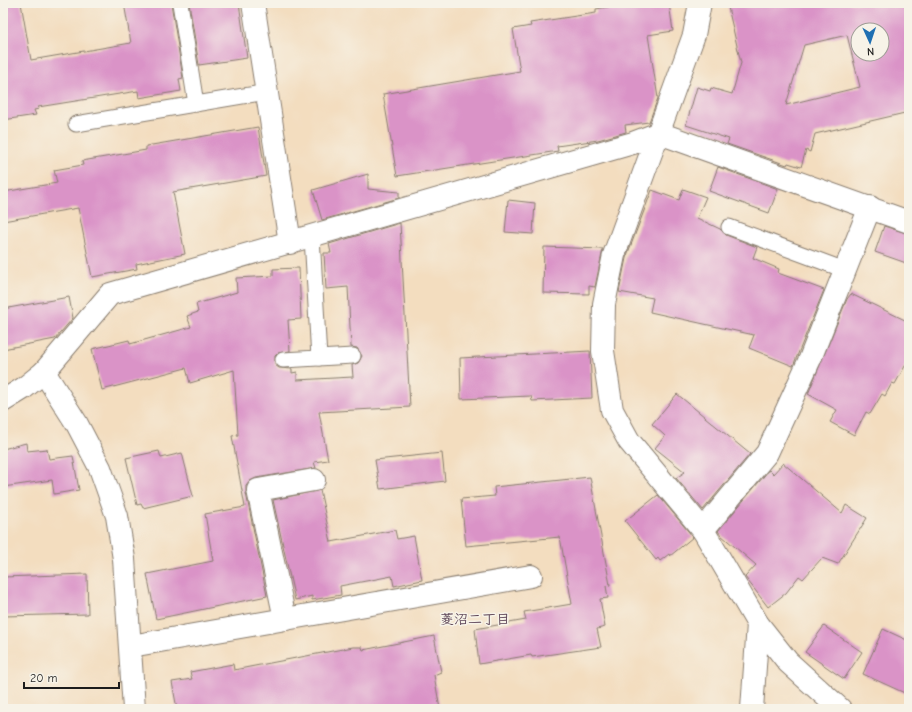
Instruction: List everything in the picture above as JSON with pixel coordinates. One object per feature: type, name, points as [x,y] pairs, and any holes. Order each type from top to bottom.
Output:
[{"type":"street","points":[[253,3],[290,243]]},
{"type":"street","points":[[700,3],[694,35],[614,255],[604,304],[603,351],[612,410],[629,441],[703,530],[758,624],[788,662],[840,709]]},
{"type":"street","points":[[3,400],[24,388],[44,372],[110,294],[312,237],[626,145],[659,133],[909,222]]},
{"type":"street","points":[[703,530],[767,454],[810,359],[870,207]]},
{"type":"street","points":[[44,372],[77,424],[100,468],[117,516],[124,559],[134,709]]},
{"type":"street","points":[[285,619],[258,490],[314,480]]},
{"type":"street","points":[[131,646],[531,576]]},
{"type":"street","points":[[752,709],[758,624]]},
{"type":"lane","points":[[180,3],[196,104]]},
{"type":"lane","points":[[76,124],[267,92]]},
{"type":"lane","points":[[728,227],[845,270]]},
{"type":"lane","points":[[312,237],[319,358]]},
{"type":"lane","points":[[283,360],[353,356]]},
{"type":"building","points":[[3,3],[21,3],[31,60],[131,43],[124,3],[171,3],[183,78],[179,79],[181,91],[139,98],[138,91],[38,107],[39,109],[34,110],[36,115],[3,120]]},
{"type":"building","points":[[189,3],[239,3],[247,58],[199,65]]},
{"type":"building","points":[[631,3],[669,3],[673,31],[648,35],[658,98],[649,122],[625,125],[626,132],[598,140],[557,146],[558,151],[397,176],[383,94],[520,71],[513,29],[531,26],[530,23],[596,13],[596,9]]},
{"type":"building","points":[[727,3],[909,3],[909,112],[815,134],[810,152],[806,150],[801,167],[788,163],[787,165],[727,144],[729,139],[686,125],[697,87],[710,91],[711,88],[732,94],[741,63]],"holes":[[[850,22],[890,22],[890,62],[854,62],[860,87],[786,105],[804,45],[847,35],[850,47]]]},
{"type":"building","points":[[258,127],[266,176],[173,192],[185,254],[136,264],[137,269],[92,277],[78,208],[3,221],[3,192],[57,183],[54,170],[83,165],[82,161],[146,150],[146,146]]},
{"type":"building","points":[[718,167],[778,189],[769,213],[709,191]]},
{"type":"building","points":[[368,174],[368,189],[399,192],[399,198],[322,220],[313,190]]},
{"type":"building","points":[[683,189],[706,197],[697,218],[720,229],[726,235],[757,247],[753,258],[779,269],[778,273],[824,290],[793,366],[749,348],[754,335],[650,312],[653,298],[619,292],[626,258],[652,190],[679,200]]},
{"type":"building","points":[[508,200],[535,203],[533,234],[505,232]]},
{"type":"building","points":[[400,223],[410,407],[319,412],[328,460],[314,462],[316,468],[256,478],[250,481],[246,486],[246,493],[267,596],[156,619],[147,574],[213,561],[205,514],[245,507],[232,436],[238,435],[234,370],[190,383],[186,368],[102,390],[92,349],[129,340],[130,344],[191,327],[187,316],[198,312],[196,304],[237,292],[236,278],[273,276],[273,269],[299,268],[301,319],[288,320],[290,351],[278,353],[275,356],[275,365],[279,368],[292,369],[292,373],[297,372],[297,380],[353,377],[352,365],[358,363],[362,356],[357,348],[351,347],[348,287],[326,289],[324,253],[331,253],[329,244]]},
{"type":"building","points":[[884,226],[909,234],[909,264],[875,252]]},
{"type":"building","points":[[544,247],[603,249],[595,287],[589,286],[589,294],[543,293]]},
{"type":"building","points":[[851,294],[909,322],[909,359],[895,384],[892,383],[885,396],[882,394],[870,414],[866,412],[854,435],[830,422],[837,410],[808,394],[847,299]]},
{"type":"building","points":[[69,297],[73,318],[55,339],[3,349],[3,309]]},
{"type":"building","points":[[590,351],[592,398],[532,401],[531,396],[461,399],[460,358]]},
{"type":"building","points":[[677,394],[750,454],[703,510],[676,478],[685,472],[655,448],[665,436],[652,424]]},
{"type":"building","points":[[26,443],[27,451],[47,449],[49,459],[73,456],[79,490],[54,494],[52,480],[3,487],[3,449]]},
{"type":"building","points":[[159,451],[161,458],[182,453],[193,496],[143,508],[141,504],[137,505],[126,458]]},
{"type":"building","points":[[442,453],[445,481],[380,489],[375,460]]},
{"type":"building","points":[[783,463],[842,513],[846,505],[867,518],[838,564],[822,558],[803,579],[799,576],[786,593],[768,607],[745,577],[756,565],[718,531],[769,470],[773,474]]},
{"type":"building","points":[[590,477],[610,585],[606,586],[608,598],[600,599],[605,627],[597,629],[601,647],[532,657],[531,655],[479,664],[475,629],[526,620],[524,612],[572,604],[560,537],[466,546],[461,499],[495,496],[494,487]]},
{"type":"building","points":[[320,490],[331,542],[395,530],[397,539],[414,536],[422,580],[394,586],[392,576],[340,586],[341,595],[312,600],[312,596],[295,600],[273,500]]},
{"type":"building","points":[[658,495],[693,537],[670,556],[669,554],[660,561],[658,558],[656,560],[625,521]]},
{"type":"building","points":[[87,574],[88,614],[3,616],[3,577]]},
{"type":"building","points":[[824,626],[862,652],[844,679],[805,652]]},
{"type":"building","points":[[883,629],[909,641],[909,695],[863,674]]},
{"type":"building","points":[[434,636],[441,672],[434,675],[440,709],[177,709],[172,682],[192,679],[190,672],[233,664],[234,670],[353,647],[362,647],[363,650]]},
{"type":"district","name":"菱沼二丁目","points":[[475,619]]}]
